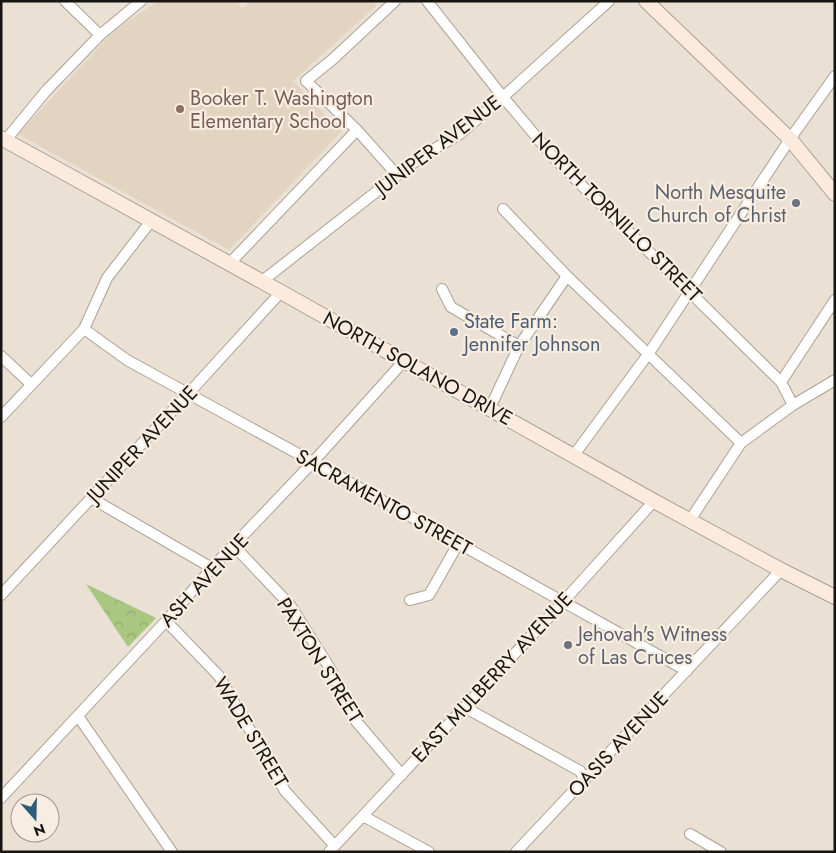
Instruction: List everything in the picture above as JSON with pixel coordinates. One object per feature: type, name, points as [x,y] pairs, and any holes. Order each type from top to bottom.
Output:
[{"type":"main road","points":[[646,1],[790,139],[835,194]]},
{"type":"main road","name":"NORTH SOLANO DRIVE","points":[[3,140],[281,292],[654,501],[835,597]]},
{"type":"street","points":[[65,1],[100,35]]},
{"type":"street","points":[[3,140],[45,92],[100,35],[141,1]]},
{"type":"street","points":[[395,1],[333,59],[306,81],[357,130],[397,175]]},
{"type":"street","name":"NORTH TORNILLO STREET","points":[[427,1],[555,159],[781,382],[793,405]]},
{"type":"street","name":"JUNIPER AVENUE","points":[[262,282],[422,156],[460,134],[608,1]]},
{"type":"street","points":[[574,456],[649,353],[688,290],[835,76]]},
{"type":"street","points":[[229,264],[357,130]]},
{"type":"street","points":[[502,209],[567,276],[649,353],[741,444]]},
{"type":"street","points":[[1,417],[84,329],[107,278],[151,221]]},
{"type":"street","points":[[490,408],[519,346],[567,276]]},
{"type":"street","points":[[442,289],[452,307],[519,346]]},
{"type":"street","name":"JUNIPER AVENUE","points":[[1,595],[281,292]]},
{"type":"street","points":[[781,382],[835,300]]},
{"type":"street","name":"SACRAMENTO STREET","points":[[84,329],[127,360],[686,671]]},
{"type":"street","points":[[1,356],[31,384]]},
{"type":"street","name":"ASH AVENUE","points":[[1,798],[166,621],[212,568],[235,547],[404,361]]},
{"type":"street","points":[[690,520],[741,444],[793,405],[835,380]]},
{"type":"street","points":[[91,498],[212,568]]},
{"type":"street","name":"EAST MULBERRY AVENUE","points":[[332,849],[563,602],[654,501]]},
{"type":"street","points":[[410,600],[429,595],[458,544]]},
{"type":"street","name":"PAXTON STREET","points":[[235,547],[290,605],[331,670],[355,720],[402,775]]},
{"type":"street","name":"OASIS AVENUE","points":[[516,852],[781,570]]},
{"type":"street","name":"WADE STREET","points":[[166,621],[219,676],[285,791],[332,849]]},
{"type":"street","points":[[464,707],[580,771],[585,780]]},
{"type":"street","points":[[78,716],[172,852]]},
{"type":"street","points":[[363,816],[429,852]]},
{"type":"street","points":[[690,834],[706,848],[721,852]]},
{"type":"shaded area","name":"Booker T. Washington Elementary School","points":[[158,1],[237,1],[242,8],[252,1],[372,1],[376,6],[293,81],[341,132],[229,250],[18,134],[115,30]]},
{"type":"green space","points":[[86,584],[156,618],[128,647]]},
{"type":"place","name":"Booker T. Washington Elementary School","points":[[180,109]]},
{"type":"place","name":"North Mesquite Church of Christ","points":[[796,203]]},
{"type":"place","name":"State Farm: Jennifer Johnson","points":[[454,332]]},
{"type":"place","name":"Jehovah's Witness of Las Cruces","points":[[568,645]]}]
